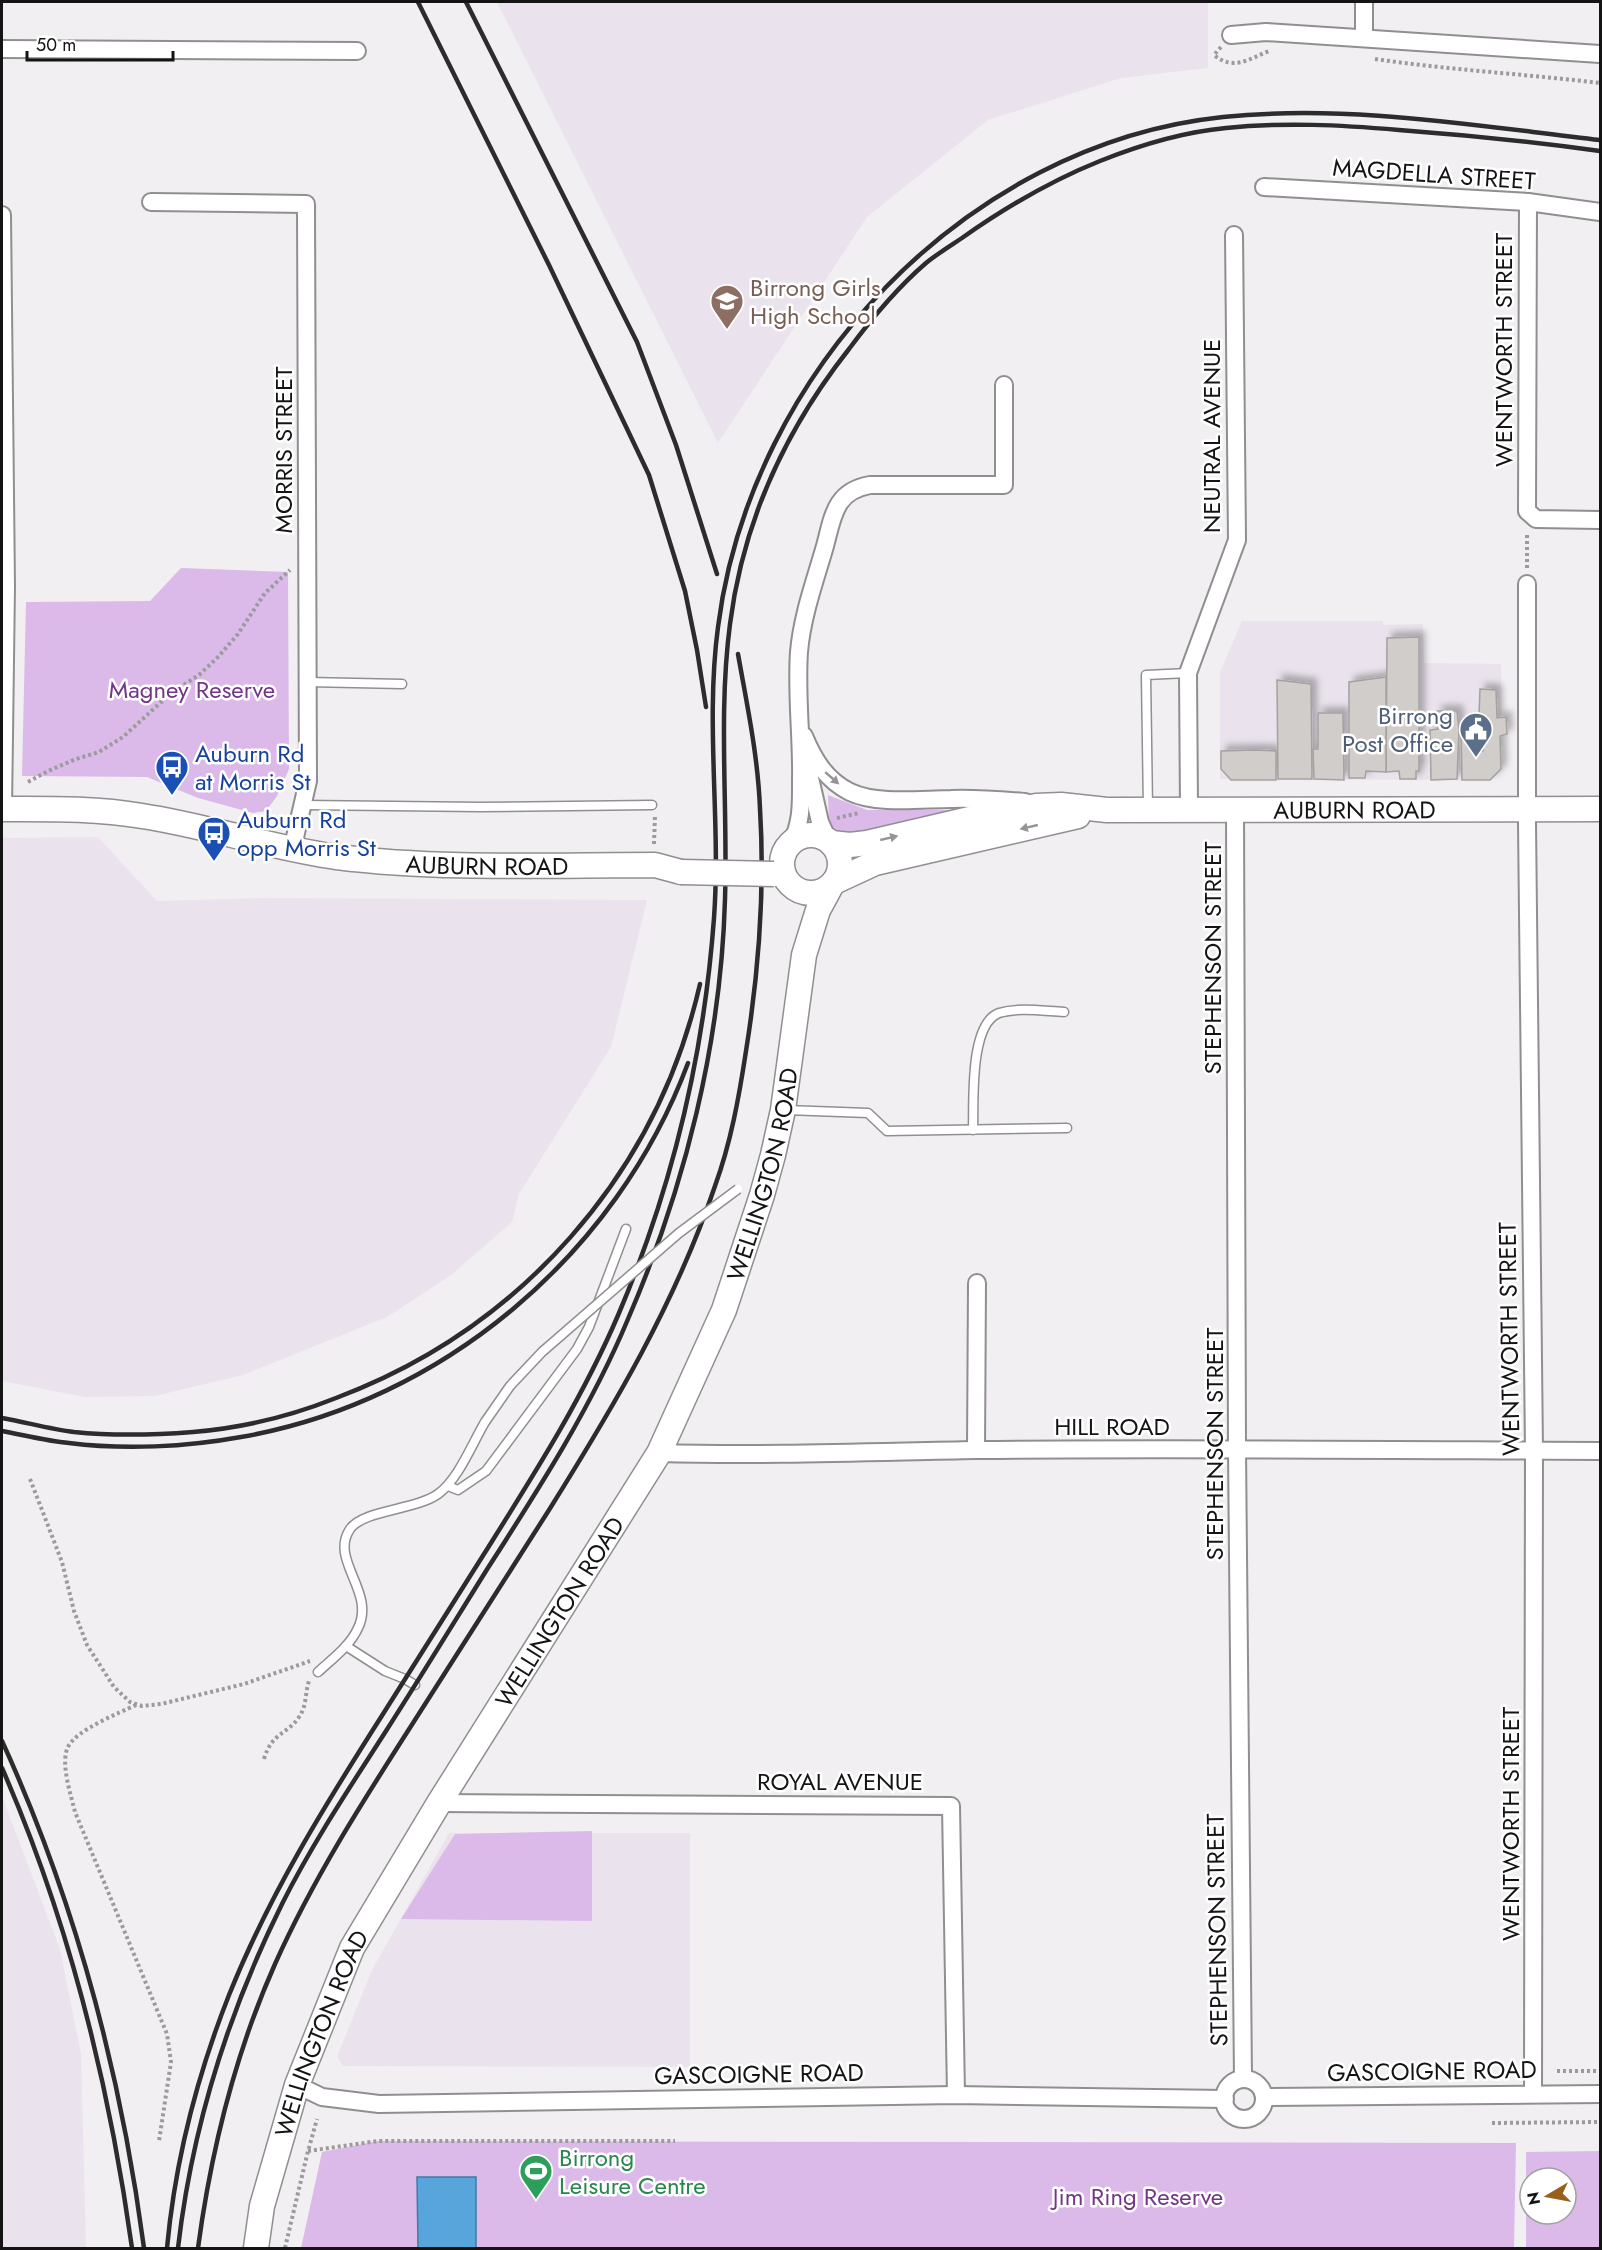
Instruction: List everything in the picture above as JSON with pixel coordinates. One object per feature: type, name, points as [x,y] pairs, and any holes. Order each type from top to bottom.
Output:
[{"type":"main road","name":"AUBURN ROAD","points":[[831,834],[850,845],[867,843],[1018,809],[1061,805],[1107,810],[1600,809]]},
{"type":"main road","name":"AUBURN ROAD","points":[[2,809],[100,810],[145,816],[292,850],[367,860],[432,865],[654,855],[682,865],[784,865]]},
{"type":"main road","name":"AUBURN ROAD","points":[[832,884],[875,863],[1107,810]]},
{"type":"main road","points":[[831,834],[840,862],[839,873],[832,884],[820,892],[808,894],[784,865],[806,835],[831,834]]},
{"type":"main road","name":"WELLINGTON ROAD","points":[[784,865],[799,911],[804,955]]},
{"type":"main road","name":"WELLINGTON ROAD","points":[[256,2248],[262,2206],[297,2085],[352,1947],[439,1803],[659,1453],[724,1310],[750,1192],[783,1110],[804,955],[815,917],[832,884]]},
{"type":"street","points":[[1364,2],[1364,38]]},
{"type":"street","points":[[1231,35],[1266,32],[1600,54]]},
{"type":"street","points":[[2,49],[357,51]]},
{"type":"street","name":"MAGDELLA STREET","points":[[1264,187],[1528,202],[1600,212]]},
{"type":"street","name":"MORRIS STREET","points":[[151,202],[306,204],[308,781],[292,850]]},
{"type":"street","name":"WENTWORTH STREET","points":[[1527,504],[1528,202]]},
{"type":"street","points":[[2,215],[6,586],[2,809]]},
{"type":"street","name":"NEUTRAL AVENUE","points":[[1189,809],[1188,673],[1237,540],[1233,235]]},
{"type":"street","points":[[784,865],[801,811],[802,736],[799,652],[806,612],[832,522],[841,500],[848,492],[870,485],[1004,485],[1004,386]]},
{"type":"street","points":[[1527,504],[1536,519],[1600,520]]},
{"type":"street","name":"WENTWORTH STREET","points":[[1527,584],[1527,809],[1534,1450],[1533,2094]]},
{"type":"street","points":[[802,736],[819,819],[831,834]]},
{"type":"street","name":"AUBURN ROAD","points":[[802,736],[826,774],[841,786],[859,795],[888,799],[999,799],[1061,805]]},
{"type":"street","name":"STEPHENSON STREET","points":[[1235,809],[1237,1449],[1243,2079]]},
{"type":"street","points":[[976,1450],[977,1282]]},
{"type":"street","name":"HILL ROAD","points":[[659,1453],[714,1455],[976,1450],[1237,1449],[1600,1451]]},
{"type":"street","name":"ROYAL AVENUE","points":[[439,1803],[951,1806],[956,2095]]},
{"type":"street","points":[[1243,2079],[1255,2082],[1263,2091],[1264,2097],[1257,2114],[1245,2118],[1233,2115],[1226,2105],[1225,2098],[1232,2083],[1243,2079]]},
{"type":"street","name":"GASCOIGNE ROAD","points":[[297,2085],[322,2097],[379,2104],[956,2095],[1225,2098]]},
{"type":"street","name":"GASCOIGNE ROAD","points":[[1264,2097],[1600,2094]]},
{"type":"lane","points":[[1148,809],[1146,675],[1188,673]]},
{"type":"lane","points":[[308,682],[402,684]]},
{"type":"lane","points":[[303,805],[459,807],[652,805]]},
{"type":"lane","points":[[973,1130],[975,1070],[979,1042],[986,1023],[997,1014],[1015,1010],[1064,1012]]},
{"type":"lane","points":[[783,1110],[868,1113],[887,1131],[1067,1128]]},
{"type":"lane","points":[[318,1672],[346,1646],[360,1626],[362,1598],[345,1553],[346,1538],[351,1528],[368,1517],[427,1501],[448,1486],[485,1422],[510,1386],[537,1357],[679,1233],[750,1192]]},
{"type":"lane","points":[[448,1486],[458,1490],[486,1471],[577,1349],[589,1327],[626,1229]]},
{"type":"lane","points":[[346,1646],[385,1671],[415,1685]]},
{"type":"path","points":[[1231,35],[1214,55],[1226,63],[1241,63],[1274,50]]},
{"type":"path","points":[[1369,58],[1440,68],[1513,73],[1600,83]]},
{"type":"path","points":[[1527,504],[1527,584]]},
{"type":"path","points":[[28,782],[76,759],[99,752],[123,737],[171,693],[199,675],[218,657],[238,634],[265,593],[291,568],[307,566]]},
{"type":"path","points":[[831,834],[865,812]]},
{"type":"path","points":[[654,855],[655,816]]},
{"type":"path","points":[[30,1479],[62,1562],[74,1611],[87,1645],[114,1687],[130,1702],[150,1706],[227,1688],[300,1664],[334,1657]]},
{"type":"path","points":[[264,1759],[274,1738],[299,1718],[305,1702],[308,1682],[318,1672]]},
{"type":"path","points":[[136,1705],[76,1737],[68,1746],[66,1755],[68,1782],[75,1812],[166,2034],[171,2062],[159,2140]]},
{"type":"path","points":[[1557,2071],[1600,2071]]},
{"type":"path","points":[[285,2248],[317,2119]]},
{"type":"path","points":[[1492,2123],[1600,2122]]},
{"type":"path","points":[[308,2151],[378,2141],[675,2141]]},
{"type":"shaded area","name":"Birrong Girls High School","points":[[497,2],[1208,2],[1208,68],[1121,78],[988,120],[867,217],[718,443]]},
{"type":"shaded area","points":[[1242,621],[1383,621],[1383,625],[1423,624],[1424,663],[1501,664],[1502,768],[1491,780],[1220,779],[1220,672]]},
{"type":"shaded area","points":[[98,837],[157,901],[267,898],[647,900],[611,1047],[519,1194],[512,1222],[451,1275],[387,1317],[243,1375],[155,1396],[85,1397],[2,1381],[2,838]]},
{"type":"shaded area","points":[[3,1799],[60,1949],[81,2054],[86,2248],[2,2248]]},
{"type":"shaded area","points":[[449,1833],[690,1833],[690,2067],[343,2066],[337,2057],[372,1970]]},
{"type":"green space","name":"Magney Reserve","points":[[181,568],[288,572],[289,769],[277,796],[266,811],[253,813],[198,798],[147,777],[22,776],[26,602],[150,601]]},
{"type":"green space","points":[[828,795],[867,810],[964,810],[853,837],[833,832],[829,827]]},
{"type":"green space","points":[[592,1831],[592,1921],[401,1919],[455,1834]]},
{"type":"green space","name":"Jim Ring Reserve","points":[[378,2141],[1516,2143],[1514,2248],[301,2248],[322,2152]]},
{"type":"green space","points":[[1600,2151],[1600,2248],[1526,2248],[1526,2226],[1578,2226],[1578,2166],[1526,2166],[1526,2152]]},
{"type":"water","points":[[417,2177],[476,2177],[476,2248],[418,2248]]},
{"type":"building","points":[[1419,637],[1419,771],[1416,771],[1416,779],[1400,779],[1399,771],[1386,772],[1387,638]]},
{"type":"building","points":[[1386,677],[1386,772],[1366,771],[1365,778],[1349,778],[1349,682]]},
{"type":"building","points":[[1277,680],[1311,684],[1312,779],[1278,779]]},
{"type":"building","points":[[1480,689],[1496,690],[1497,718],[1506,717],[1507,734],[1500,736],[1501,769],[1490,780],[1462,780],[1461,730],[1471,730],[1472,745],[1478,744],[1479,751],[1483,751],[1483,717],[1479,716]]},
{"type":"building","points":[[1437,711],[1457,711],[1459,729],[1457,779],[1431,780],[1430,730],[1438,729]]},
{"type":"building","points":[[1318,713],[1343,713],[1344,780],[1314,779],[1313,749],[1318,749]]},
{"type":"building","points":[[1221,751],[1276,751],[1276,780],[1231,780],[1221,769]]},
{"type":"railway","points":[[418,2],[549,265],[649,475],[685,591],[706,707]]},
{"type":"railway","points":[[466,2],[637,342],[676,445],[717,574]]},
{"type":"railway","points":[[167,2248],[176,2184],[197,2088],[229,1995],[262,1922],[319,1817],[521,1495],[590,1376],[619,1313],[655,1218],[683,1120],[694,1070],[709,969],[716,882],[713,700],[718,627],[738,534],[774,444],[824,362],[886,287],[958,224],[1040,172],[1129,136],[1223,117],[1318,113],[1412,118],[1600,140]]},
{"type":"railway","points":[[178,2248],[193,2159],[215,2072],[245,1987],[282,1904],[332,1816],[525,1510],[581,1416],[628,1319],[667,1218],[683,1166],[708,1060],[722,953],[726,865],[724,727],[726,658],[736,586],[745,549],[771,478],[787,444],[826,380],[885,304],[935,256],[995,216],[1046,186],[1100,161],[1146,145],[1178,136],[1226,128],[1313,125],[1449,134],[1600,151]]},
{"type":"railway","points":[[198,2248],[210,2175],[236,2068],[261,1998],[290,1932],[357,1811],[549,1510],[620,1393],[681,1272],[721,1169],[734,1119],[746,1051],[757,960],[762,870],[757,770],[738,654]]},
{"type":"railway","points":[[2,1418],[74,1432],[119,1435],[193,1432],[248,1424],[284,1416],[336,1398],[403,1368],[464,1331],[520,1287],[570,1237],[614,1181],[650,1120],[679,1054],[700,984]]},
{"type":"railway","points":[[2,1431],[52,1441],[90,1445],[133,1447],[199,1443],[241,1437],[315,1419],[386,1391],[452,1354],[514,1308],[569,1256],[617,1197],[657,1132],[688,1063]]},
{"type":"railway","points":[[2,1741],[52,1863],[92,1989],[122,2118],[144,2248]]},
{"type":"railway","points":[[2,1768],[47,1884],[84,2004],[111,2125],[132,2248]]},
{"type":"place","name":"Birrong Girls High School","points":[[727,330]]},
{"type":"place","name":"Birrong Post Office","points":[[1476,758]]},
{"type":"place","name":"Auburn Rd at Morris St","points":[[172,796]]},
{"type":"place","name":"Auburn Rd opp Morris St","points":[[214,862]]},
{"type":"place","name":"Birrong Leisure Centre","points":[[536,2200]]}]
